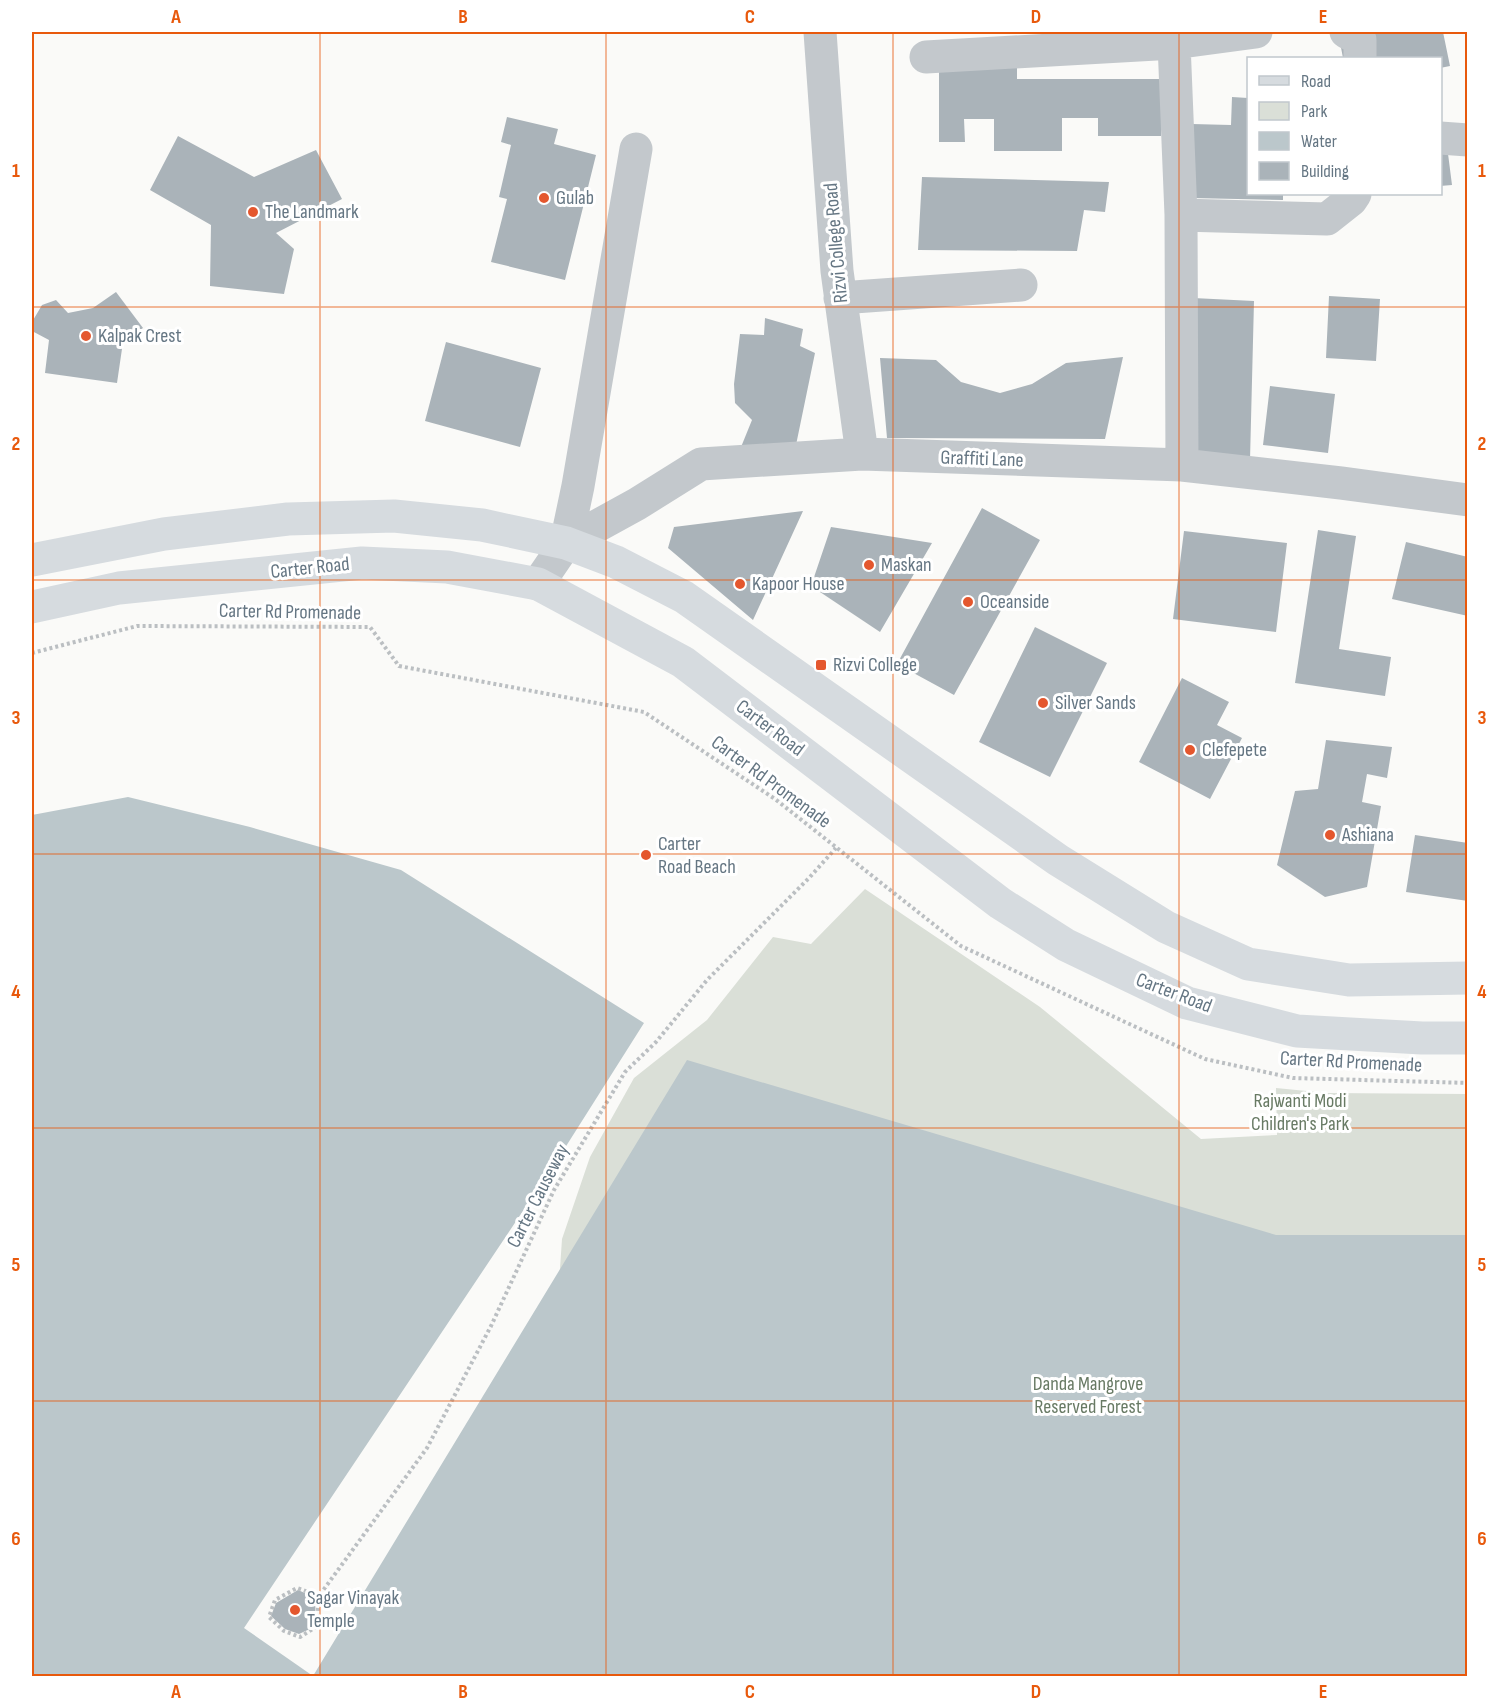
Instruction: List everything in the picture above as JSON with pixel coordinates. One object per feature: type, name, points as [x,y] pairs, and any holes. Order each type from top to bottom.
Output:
[{"type":"main road","points":[[32,560],[164,534],[288,519],[347,517],[394,516],[482,525],[566,543],[616,562],[684,597],[1058,860],[1166,927],[1248,964],[1349,980],[1467,978]]},
{"type":"main road","name":"Carter Road","points":[[32,607],[119,588],[362,563],[447,567],[538,584],[682,662],[1000,903],[1066,945],[1187,1003],[1296,1031],[1422,1038],[1467,1038]]},
{"type":"street","name":"Rizvi College Road","points":[[820,32],[840,298],[862,454]]},
{"type":"street","points":[[926,57],[1174,43],[1256,32]]},
{"type":"street","points":[[1346,32],[1360,40],[1360,57]]},
{"type":"street","points":[[1174,43],[1181,215],[1182,465]]},
{"type":"street","points":[[1442,138],[1467,141]]},
{"type":"street","points":[[566,543],[578,486],[636,149]]},
{"type":"street","points":[[1181,215],[1327,219],[1351,200],[1354,195]]},
{"type":"street","points":[[840,298],[1021,285]]},
{"type":"street","name":"Graffiti Lane","points":[[538,584],[566,543],[637,504],[701,464],[862,454],[1182,465],[1467,500]]},
{"type":"path","name":"Carter Rd Promenade","points":[[32,653],[137,626],[369,627],[399,666],[644,712],[775,799],[961,946],[1205,1059],[1293,1078],[1467,1083]]},
{"type":"path","name":"Carter Causeway","points":[[319,1596],[427,1448],[491,1326],[554,1190],[625,1072],[656,1042],[706,980],[809,878],[836,848]]},
{"type":"path","points":[[297,1588],[319,1596],[316,1627],[300,1637],[284,1631],[269,1617],[275,1600],[297,1588]]},
{"type":"green space","name":"Danda Mangrove Reserved Forest","points":[[865,889],[1040,1007],[1201,1139],[1277,1135],[1276,1088],[1327,1093],[1467,1094],[1467,1676],[356,1676],[558,1298],[562,1239],[590,1157],[634,1078],[707,1020],[773,937],[811,944]]},
{"type":"water","points":[[128,797],[250,827],[401,870],[644,1023],[563,1151],[244,1628],[313,1676],[32,1676],[32,815]]},
{"type":"water","name":"Danda Mangrove Reserved Forest","points":[[687,1060],[1276,1235],[1467,1235],[1467,1676],[313,1676]]},
{"type":"building","points":[[1366,32],[1443,32],[1450,66],[1442,68],[1442,57],[1343,57],[1339,37]]},
{"type":"building","points":[[939,66],[1017,66],[1017,79],[1161,79],[1161,136],[1098,136],[1098,118],[1062,118],[1062,151],[994,151],[994,119],[964,119],[965,142],[939,142]]},
{"type":"building","points":[[1232,97],[1247,98],[1247,195],[1283,195],[1283,200],[1191,198],[1192,124],[1231,125]]},
{"type":"building","name":"Gulab","points":[[507,117],[558,129],[554,144],[596,155],[565,280],[491,262],[507,199],[499,197],[511,145],[501,142]]},
{"type":"building","name":"The Landmark","points":[[178,136],[254,177],[316,150],[342,199],[276,233],[294,249],[284,294],[210,286],[211,225],[150,190]]},
{"type":"building","points":[[1446,138],[1452,185],[1442,186],[1442,139]]},
{"type":"building","points":[[922,177],[1109,182],[1105,212],[1084,210],[1077,251],[918,250]]},
{"type":"building","name":"Kalpak Crest","points":[[116,292],[143,328],[123,342],[117,383],[45,373],[49,340],[32,331],[32,322],[42,305],[56,300],[68,313],[93,308]]},
{"type":"building","points":[[1329,296],[1380,299],[1376,361],[1326,358]]},
{"type":"building","points":[[1193,298],[1254,301],[1250,460],[1219,459],[1191,449]]},
{"type":"building","points":[[765,318],[803,329],[800,346],[815,353],[796,445],[739,452],[752,420],[735,403],[734,384],[740,334],[764,335]]},
{"type":"building","points":[[446,342],[541,368],[520,447],[425,421]]},
{"type":"building","points":[[1123,357],[1105,439],[887,438],[880,358],[936,360],[961,382],[1000,393],[1032,384],[1066,363]]},
{"type":"building","points":[[1270,386],[1335,394],[1328,453],[1263,445]]},
{"type":"building","name":"Oceanside","points":[[982,508],[1040,540],[954,695],[897,664]]},
{"type":"building","name":"Kapoor House","points":[[803,511],[753,620],[668,548],[674,527]]},
{"type":"building","name":"Maskan","points":[[831,527],[932,543],[880,632],[811,586]]},
{"type":"building","points":[[1318,530],[1356,536],[1339,649],[1391,657],[1385,696],[1295,683]]},
{"type":"building","points":[[1184,531],[1287,543],[1276,632],[1173,619]]},
{"type":"building","points":[[1406,542],[1468,557],[1468,616],[1392,599]]},
{"type":"building","name":"Silver Sands","points":[[1035,627],[1107,663],[1050,777],[979,742]]},
{"type":"building","name":"Clefepete","points":[[1182,678],[1229,702],[1217,725],[1242,738],[1210,799],[1139,762]]},
{"type":"building","name":"Ashiana","points":[[1326,740],[1392,747],[1387,778],[1367,774],[1362,802],[1381,806],[1367,887],[1325,897],[1277,865],[1295,791],[1318,789]]},
{"type":"building","points":[[1415,835],[1468,843],[1468,901],[1406,892]]},
{"type":"building","name":"Sagar Vinayak Temple","points":[[298,1590],[316,1598],[314,1627],[299,1634],[285,1629],[271,1616],[276,1603]]},
{"type":"place","name":"Gulab","points":[[544,198]]},
{"type":"place","name":"The Landmark","points":[[253,212]]},
{"type":"place","name":"Kalpak Crest","points":[[86,336]]},
{"type":"place","name":"Maskan","points":[[869,565]]},
{"type":"place","name":"Kapoor House","points":[[740,584]]},
{"type":"place","name":"Oceanside","points":[[968,602]]},
{"type":"place","name":"Rizvi College","points":[[821,665]]},
{"type":"place","name":"Silver Sands","points":[[1043,703]]},
{"type":"place","name":"Clefepete","points":[[1190,750]]},
{"type":"place","name":"Ashiana","points":[[1330,835]]},
{"type":"place","name":"Carter Road Beach","points":[[646,855]]},
{"type":"place","name":"Sagar Vinayak Temple","points":[[295,1610]]},
{"type":"park label","name":"Rajwanti Modi Children's Park","points":[[1300,1112]]}]
